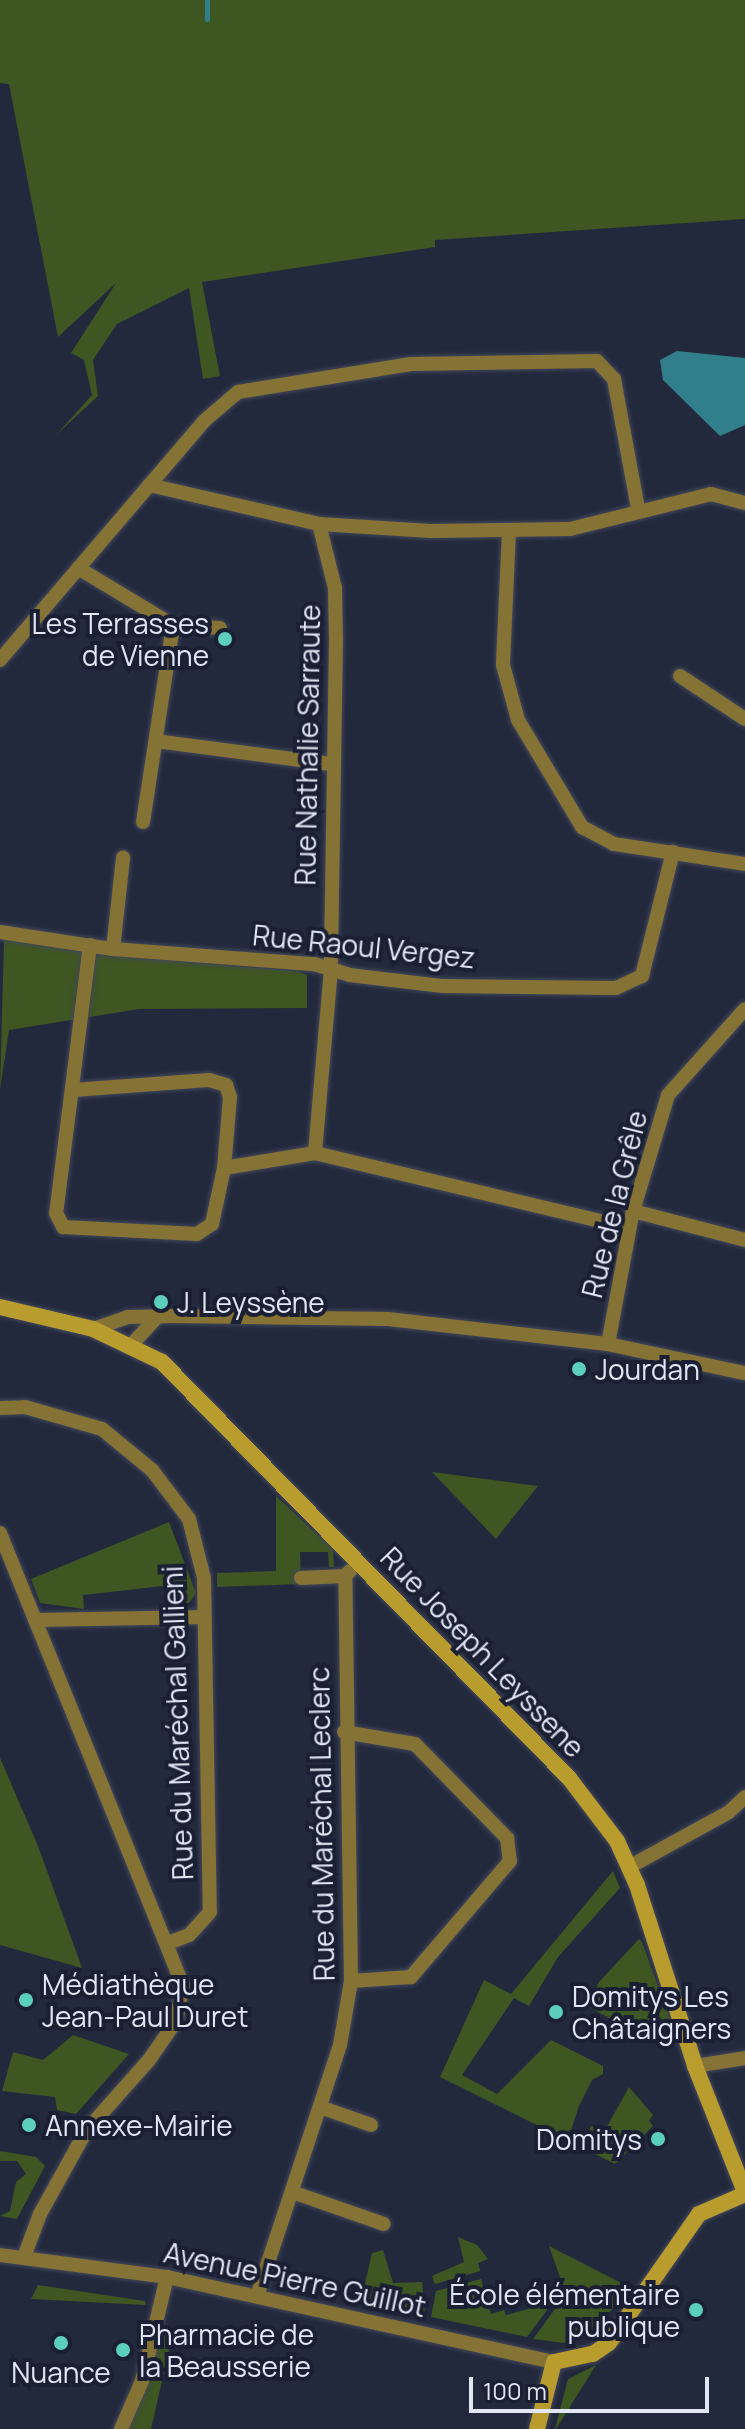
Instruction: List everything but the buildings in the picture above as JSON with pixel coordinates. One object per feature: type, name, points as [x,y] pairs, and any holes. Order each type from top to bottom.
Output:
[{"type":"street","points":[[0,660],[204,421],[238,392],[411,364],[597,361],[614,379],[638,508]]},
{"type":"street","points":[[149,485],[319,524],[509,531],[570,529],[638,508],[711,494],[745,503]]},
{"type":"street","name":"Rue Nathalie Sarraute","points":[[315,1153],[331,969],[335,588],[319,524]]},
{"type":"street","points":[[509,531],[503,665],[518,720],[582,827],[614,844],[745,864]]},
{"type":"street","points":[[78,568],[173,625],[220,628]]},
{"type":"street","points":[[143,822],[173,625]]},
{"type":"street","points":[[680,676],[745,719]]},
{"type":"street","points":[[156,741],[331,764]]},
{"type":"street","name":"Rue Raoul Vergez","points":[[0,932],[113,949],[331,969],[443,986],[616,988],[642,976],[673,852]]},
{"type":"street","points":[[113,949],[123,858]]},
{"type":"street","points":[[73,1090],[209,1080],[226,1085],[230,1097],[224,1168],[212,1224],[197,1234],[63,1227],[56,1213],[90,945]]},
{"type":"street","name":"Rue de la Grêle","points":[[608,1344],[633,1211],[668,1095],[745,1009]]},
{"type":"street","points":[[224,1168],[315,1153],[629,1228]]},
{"type":"street","points":[[633,1211],[745,1240]]},
{"type":"street","name":"Rue Joseph Leyssene","points":[[0,1307],[93,1329],[132,1344],[162,1362],[213,1410],[569,1778],[617,1841],[629,1867],[695,2066],[745,2193]]},
{"type":"street","points":[[93,1329],[127,1317],[388,1319],[608,1344],[745,1373]]},
{"type":"street","points":[[132,1344],[157,1317]]},
{"type":"street","name":"Rue du Maréchal Gallieni","points":[[0,1408],[25,1407],[102,1429],[152,1470],[189,1519],[204,1578],[210,1912],[189,1935],[168,1943]]},
{"type":"street","points":[[0,1533],[183,1985],[176,2021],[149,2060],[86,2131],[40,2214],[24,2257]]},
{"type":"street","points":[[301,1578],[345,1576],[359,1561]]},
{"type":"street","name":"Rue du Maréchal Leclerc","points":[[257,2296],[340,2045],[351,1981],[344,1732],[345,1576]]},
{"type":"street","points":[[35,1620],[204,1617]]},
{"type":"street","points":[[344,1732],[415,1744],[507,1838],[510,1861],[411,1977],[351,1981]]},
{"type":"street","points":[[629,1867],[729,1812],[745,1797]]},
{"type":"street","points":[[695,2066],[745,2058]]},
{"type":"street","points":[[320,2107],[371,2125]]},
{"type":"street","points":[[292,2192],[384,2224]]},
{"type":"street","points":[[537,2429],[554,2362],[593,2354],[609,2343],[699,2214],[745,2193]]},
{"type":"street","name":"Avenue Pierre Guillot","points":[[0,2255],[167,2277],[554,2362]]},
{"type":"street","points":[[121,2429],[142,2381],[167,2277]]},
{"type":"shaded area","points":[[0,0],[745,0],[745,219],[435,240],[435,247],[202,282],[220,376],[203,379],[189,288],[117,324],[93,360],[98,396],[56,435],[92,395],[84,360],[71,353],[116,283],[58,337],[9,84],[0,83]]},
{"type":"shaded area","points":[[677,351],[745,358],[745,425],[720,436],[663,380],[660,360]]},
{"type":"shaded area","points":[[4,940],[101,955],[297,971],[307,975],[307,1008],[139,1009],[9,1030],[0,1090]]},
{"type":"shaded area","points":[[432,1472],[538,1486],[496,1539]]},
{"type":"shaded area","points":[[276,1496],[333,1549],[334,1567],[329,1567],[328,1552],[300,1552],[301,1584],[217,1587],[217,1573],[276,1571]]},
{"type":"shaded area","points":[[169,1522],[196,1593],[189,1603],[176,1607],[172,1585],[83,1595],[84,1609],[40,1603],[31,1579]]},
{"type":"shaded area","points":[[0,1758],[38,1846],[82,1968],[0,1945]]},
{"type":"shaded area","points":[[613,1871],[620,1888],[558,1957],[529,2006],[514,1998],[462,2075],[497,2094],[551,2040],[603,2066],[603,2074],[592,2080],[579,2106],[569,2137],[583,2144],[591,2126],[604,2132],[629,2087],[653,2115],[649,2121],[653,2126],[615,2164],[440,2077],[484,1980],[511,1994]]},
{"type":"shaded area","points":[[639,1939],[674,2030],[657,2015],[640,2035],[587,2006],[599,1982]]},
{"type":"shaded area","points":[[73,2035],[129,2054],[76,2114],[57,2110],[55,2097],[2,2091],[13,2052],[43,2060]]},
{"type":"shaded area","points":[[0,2151],[36,2157],[45,2166],[17,2219],[0,2216],[10,2211],[16,2182],[26,2174],[17,2161],[0,2161]]},
{"type":"shaded area","points":[[458,2237],[477,2245],[488,2259],[478,2263],[480,2271],[435,2284],[432,2276],[464,2262]]},
{"type":"shaded area","points":[[549,2246],[633,2289],[584,2337],[564,2343],[533,2339],[566,2294]]},
{"type":"shaded area","points":[[383,2250],[393,2283],[422,2282],[425,2314],[361,2301],[372,2253]]},
{"type":"shaded area","points":[[481,2279],[491,2314],[504,2310],[506,2315],[553,2302],[527,2337],[431,2317],[436,2291]]},
{"type":"shaded area","points":[[38,2285],[145,2301],[146,2305],[31,2299]]},
{"type":"shaded area","points":[[165,2327],[169,2351],[151,2429],[129,2429]]},
{"type":"shaded area","points":[[596,2365],[556,2429],[555,2429],[568,2379]]},
{"type":"waterway","points":[[207,0],[207,19]]},
{"type":"place","name":"Les Terrasses de Vienne","points":[[225,639]]},
{"type":"place","name":"J. Leyssène","points":[[161,1302]]},
{"type":"place","name":"Jourdan","points":[[579,1369]]},
{"type":"place","name":"Médiathèque Jean-Paul Duret","points":[[26,2000]]},
{"type":"place","name":"Domitys Les Châtaigners","points":[[556,2012]]},
{"type":"place","name":"Annexe-Mairie","points":[[29,2125]]},
{"type":"place","name":"Domitys","points":[[658,2139]]},
{"type":"place","name":"École élémentaire publique","points":[[696,2310]]},
{"type":"place","name":"Nuance","points":[[61,2343]]},
{"type":"place","name":"Pharmacie de la Beausserie","points":[[123,2350]]}]
